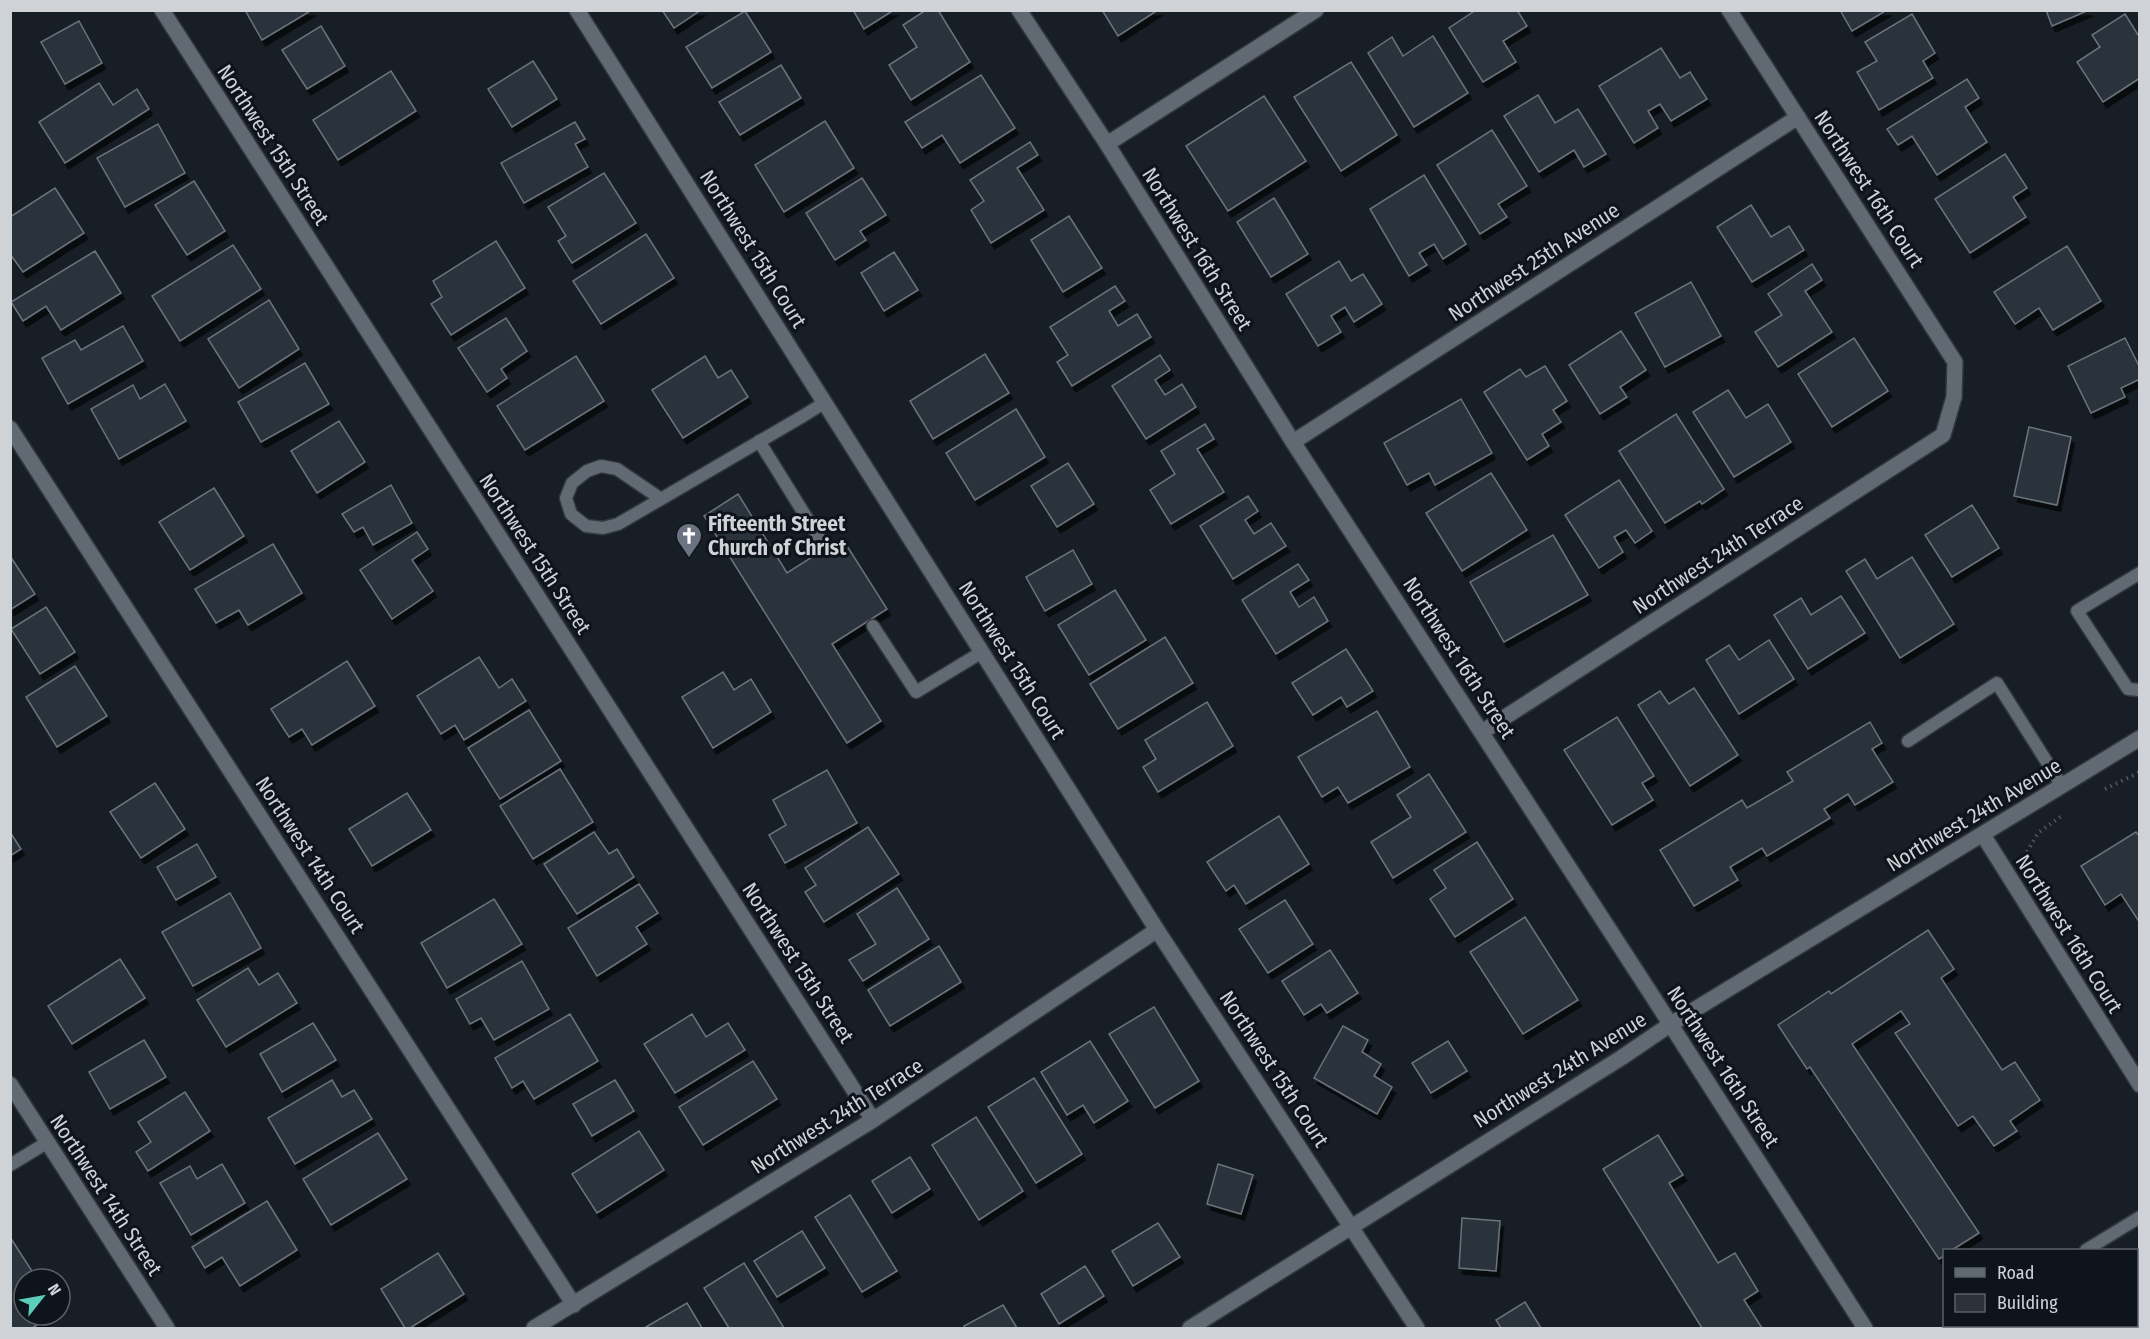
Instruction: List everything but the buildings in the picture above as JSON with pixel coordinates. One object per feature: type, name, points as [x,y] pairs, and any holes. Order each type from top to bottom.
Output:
[{"type":"street","name":"Northwest 15th Street","points":[[162,10],[873,1120]]},
{"type":"street","name":"Northwest 15th Court","points":[[577,10],[1157,930],[1417,1329]]},
{"type":"street","name":"Northwest 16th Street","points":[[1019,10],[1107,144],[1293,442],[1671,1024],[1865,1329]]},
{"type":"street","points":[[1107,144],[1316,10]]},
{"type":"street","name":"Northwest 16th Court","points":[[1729,10],[1955,362],[1954,396]]},
{"type":"street","name":"Northwest 25th Avenue","points":[[1293,442],[1798,117]]},
{"type":"street","name":"Northwest 24th Terrace","points":[[1482,732],[1943,435],[1954,396]]},
{"type":"street","name":"Northwest 14th Court","points":[[10,428],[574,1305]]},
{"type":"street","name":"Northwest 24th Avenue","points":[[1190,1329],[1621,1058],[1671,1024],[2139,738]]},
{"type":"street","name":"Northwest 16th Court","points":[[1983,835],[2139,1085]]},
{"type":"street","name":"Northwest 24th Terrace","points":[[534,1329],[873,1120],[1157,930]]},
{"type":"street","name":"Northwest 14th Street","points":[[10,1084],[167,1329]]},
{"type":"lane","points":[[661,499],[617,469],[601,466],[587,471],[572,483],[566,498],[571,514],[586,526],[603,528],[618,524],[661,499],[824,403]]},
{"type":"lane","points":[[759,441],[823,544]]},
{"type":"lane","points":[[2139,573],[2077,611],[2128,689],[2139,690]]},
{"type":"lane","points":[[873,626],[916,692],[982,652]]},
{"type":"lane","points":[[1908,741],[1997,683],[2062,786]]},
{"type":"lane","points":[[10,1165],[48,1142]]},
{"type":"lane","points":[[2089,1249],[2139,1217]]},
{"type":"path","points":[[2101,791],[2139,772]]},
{"type":"path","points":[[2023,860],[2038,833],[2064,813]]},
{"type":"place","name":"Fifteenth Street Church of Christ","points":[[689,559]]}]
